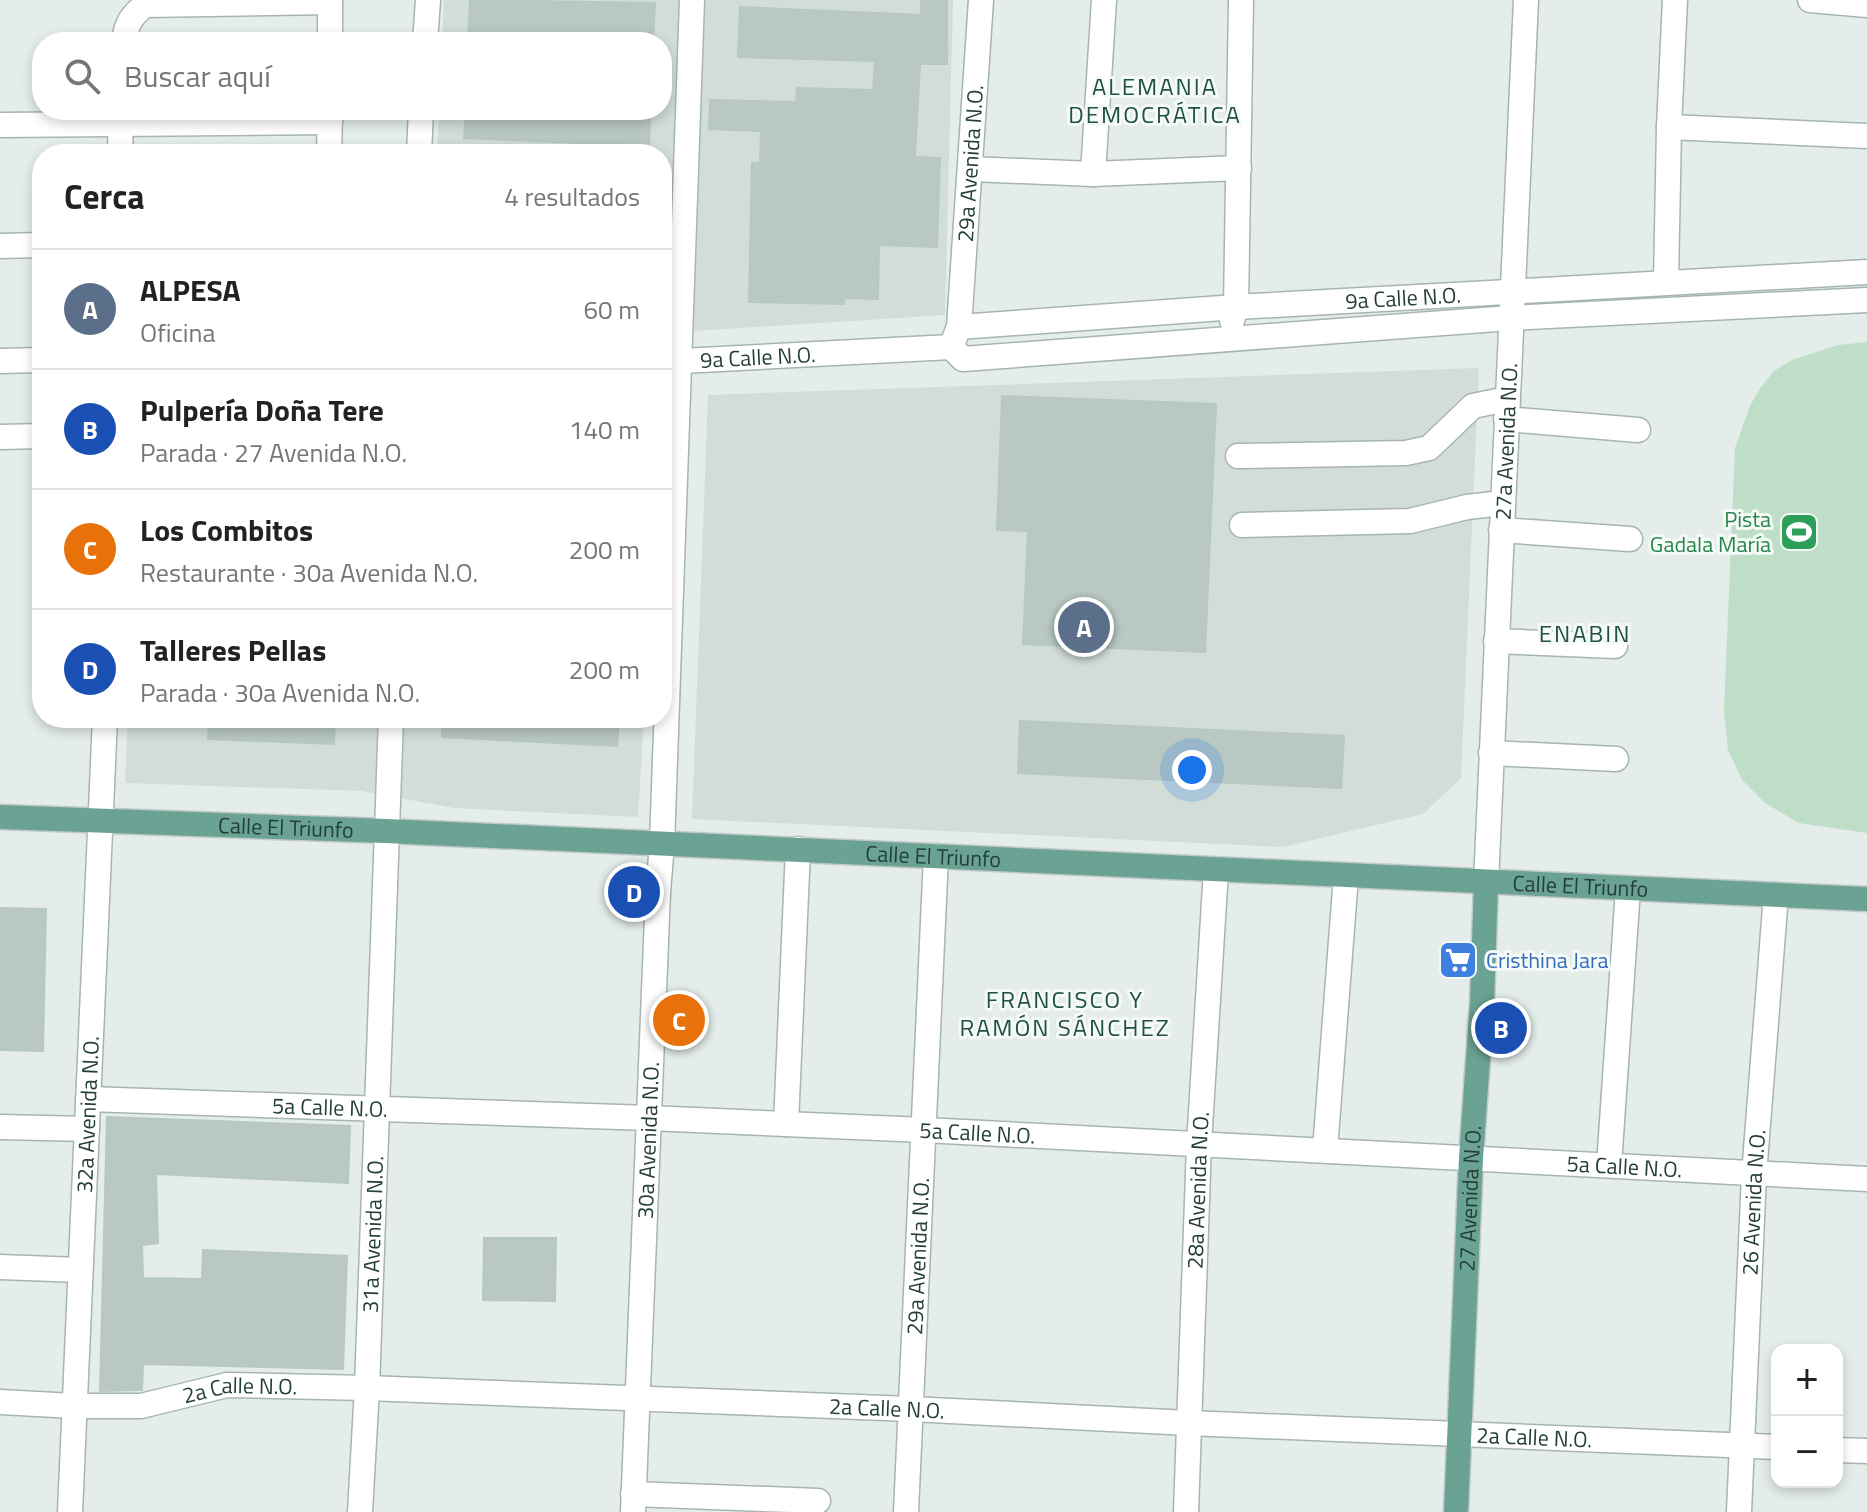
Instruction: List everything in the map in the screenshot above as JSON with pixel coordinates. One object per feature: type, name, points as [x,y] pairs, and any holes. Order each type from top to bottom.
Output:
[{"type":"main road","name":"Calle El Triunfo","points":[[0,817],[798,849],[1867,899]]},
{"type":"main road","name":"27 Avenida N.O.","points":[[1456,1512],[1486,883]]},
{"type":"street","points":[[426,32],[428,0]]},
{"type":"street","name":"30a Avenida N.O.","points":[[672,345],[692,0]]},
{"type":"street","name":"29a Avenida N.O.","points":[[955,337],[971,169],[981,0]]},
{"type":"street","points":[[1093,174],[1104,0]]},
{"type":"street","points":[[1227,339],[1236,307],[1241,0]]},
{"type":"street","name":"27a Avenida N.O.","points":[[1486,883],[1526,0]]},
{"type":"street","points":[[1666,282],[1675,0]]},
{"type":"street","points":[[1810,0],[1860,3]]},
{"type":"street","points":[[125,32],[132,15],[145,5],[330,1],[330,32]]},
{"type":"street","points":[[0,125],[76,120]]},
{"type":"street","points":[[120,144],[121,120]]},
{"type":"street","points":[[329,144],[330,120]]},
{"type":"street","points":[[419,144],[421,120]]},
{"type":"street","points":[[1669,127],[1867,136]]},
{"type":"street","points":[[971,169],[1093,174],[1239,168]]},
{"type":"street","points":[[0,246],[32,245]]},
{"type":"street","name":"9a Calle N.O.","points":[[672,362],[955,337],[1236,307],[1867,272]]},
{"type":"street","name":"9a Calle N.O.","points":[[955,337],[963,359],[1510,318],[1867,300]]},
{"type":"street","points":[[0,361],[32,360]]},
{"type":"street","points":[[1238,456],[1406,453],[1429,448],[1473,406],[1638,430]]},
{"type":"street","points":[[0,437],[32,436]]},
{"type":"street","points":[[1242,525],[1410,521],[1467,507],[1502,503]]},
{"type":"street","points":[[1501,530],[1630,539]]},
{"type":"street","points":[[1496,641],[1615,646]]},
{"type":"street","name":"32a Avenida N.O.","points":[[70,1512],[105,728]]},
{"type":"street","name":"31a Avenida N.O.","points":[[360,1512],[391,728]]},
{"type":"street","name":"30a Avenida N.O.","points":[[633,1503],[662,844],[664,728]]},
{"type":"street","points":[[1491,753],[1616,759]]},
{"type":"street","points":[[786,1124],[798,849]]},
{"type":"street","name":"29a Avenida N.O.","points":[[906,1512],[936,856]]},
{"type":"street","name":"28a Avenida N.O.","points":[[1186,1512],[1199,1144],[1216,870]]},
{"type":"street","points":[[1325,1150],[1346,876]]},
{"type":"street","points":[[1609,1165],[1628,889]]},
{"type":"street","name":"26 Avenida N.O.","points":[[1739,1512],[1754,1175],[1776,895]]},
{"type":"street","name":"5a Calle N.O.","points":[[88,1099],[924,1130],[1867,1179]]},
{"type":"street","points":[[0,1127],[87,1129]]},
{"type":"street","points":[[0,1267],[80,1270]]},
{"type":"street","name":"2a Calle N.O.","points":[[0,1402],[141,1406],[227,1385],[367,1388],[1771,1447]]},
{"type":"street","points":[[1843,1450],[1867,1451]]},
{"type":"street","points":[[633,1503],[818,1501]]},
{"type":"shaded area","points":[[444,0],[953,0],[945,315],[672,332],[672,144],[437,144],[439,120],[672,120],[672,32],[442,32]]},
{"type":"shaded area","points":[[1479,368],[1461,778],[1423,814],[1283,847],[692,819],[708,395]]},
{"type":"shaded area","points":[[128,728],[643,728],[638,817],[454,808],[362,791],[125,783]]},
{"type":"green space","name":"Pista Gadala María","points":[[1867,342],[1867,833],[1799,823],[1765,803],[1742,780],[1728,750],[1724,710],[1735,448],[1750,406],[1774,371],[1792,360],[1838,345]]},
{"type":"building","points":[[470,0],[655,3],[654,32],[468,32]]},
{"type":"building","points":[[921,0],[947,0],[947,64],[920,64],[915,157],[940,158],[937,247],[879,245],[878,299],[844,298],[844,304],[749,302],[752,163],[760,163],[761,131],[709,129],[710,100],[796,102],[797,88],[873,90],[875,61],[738,57],[740,7],[921,15]]},
{"type":"building","points":[[465,120],[650,120],[649,144],[464,138]]},
{"type":"building","points":[[1002,396],[1216,404],[1205,652],[1023,644],[1028,531],[997,530]]},
{"type":"building","points":[[1020,721],[1344,736],[1341,788],[1018,773]]},
{"type":"building","points":[[209,728],[335,728],[334,744],[208,739]]},
{"type":"building","points":[[442,728],[618,728],[617,746],[442,737]]},
{"type":"building","points":[[0,908],[46,909],[43,1051],[0,1050]]},
{"type":"building","points":[[107,1117],[350,1126],[348,1183],[156,1174],[158,1243],[142,1245],[143,1278],[202,1279],[203,1250],[347,1256],[343,1369],[143,1364],[142,1390],[100,1391]]},
{"type":"building","points":[[484,1238],[556,1238],[555,1301],[483,1300]]},
{"type":"place","name":"Pista Gadala María","points":[[1799,532]]},
{"type":"place","name":"ALPESA","points":[[1084,627]]},
{"type":"place","name":"Talleres Pellas","points":[[634,892]]},
{"type":"place","name":"Cristhina Jara","points":[[1458,960]]},
{"type":"place","name":"Los Combitos","points":[[679,1020]]},
{"type":"place","name":"Pulpería Doña Tere","points":[[1501,1028]]},
{"type":"district","name":"ALEMANIA DEMOCRÁTICA","points":[[1155,100]]},
{"type":"district","name":"ENABIN","points":[[1585,633]]},
{"type":"district","name":"FRANCISCO Y RAMÓN SÁNCHEZ","points":[[1065,1013]]}]
